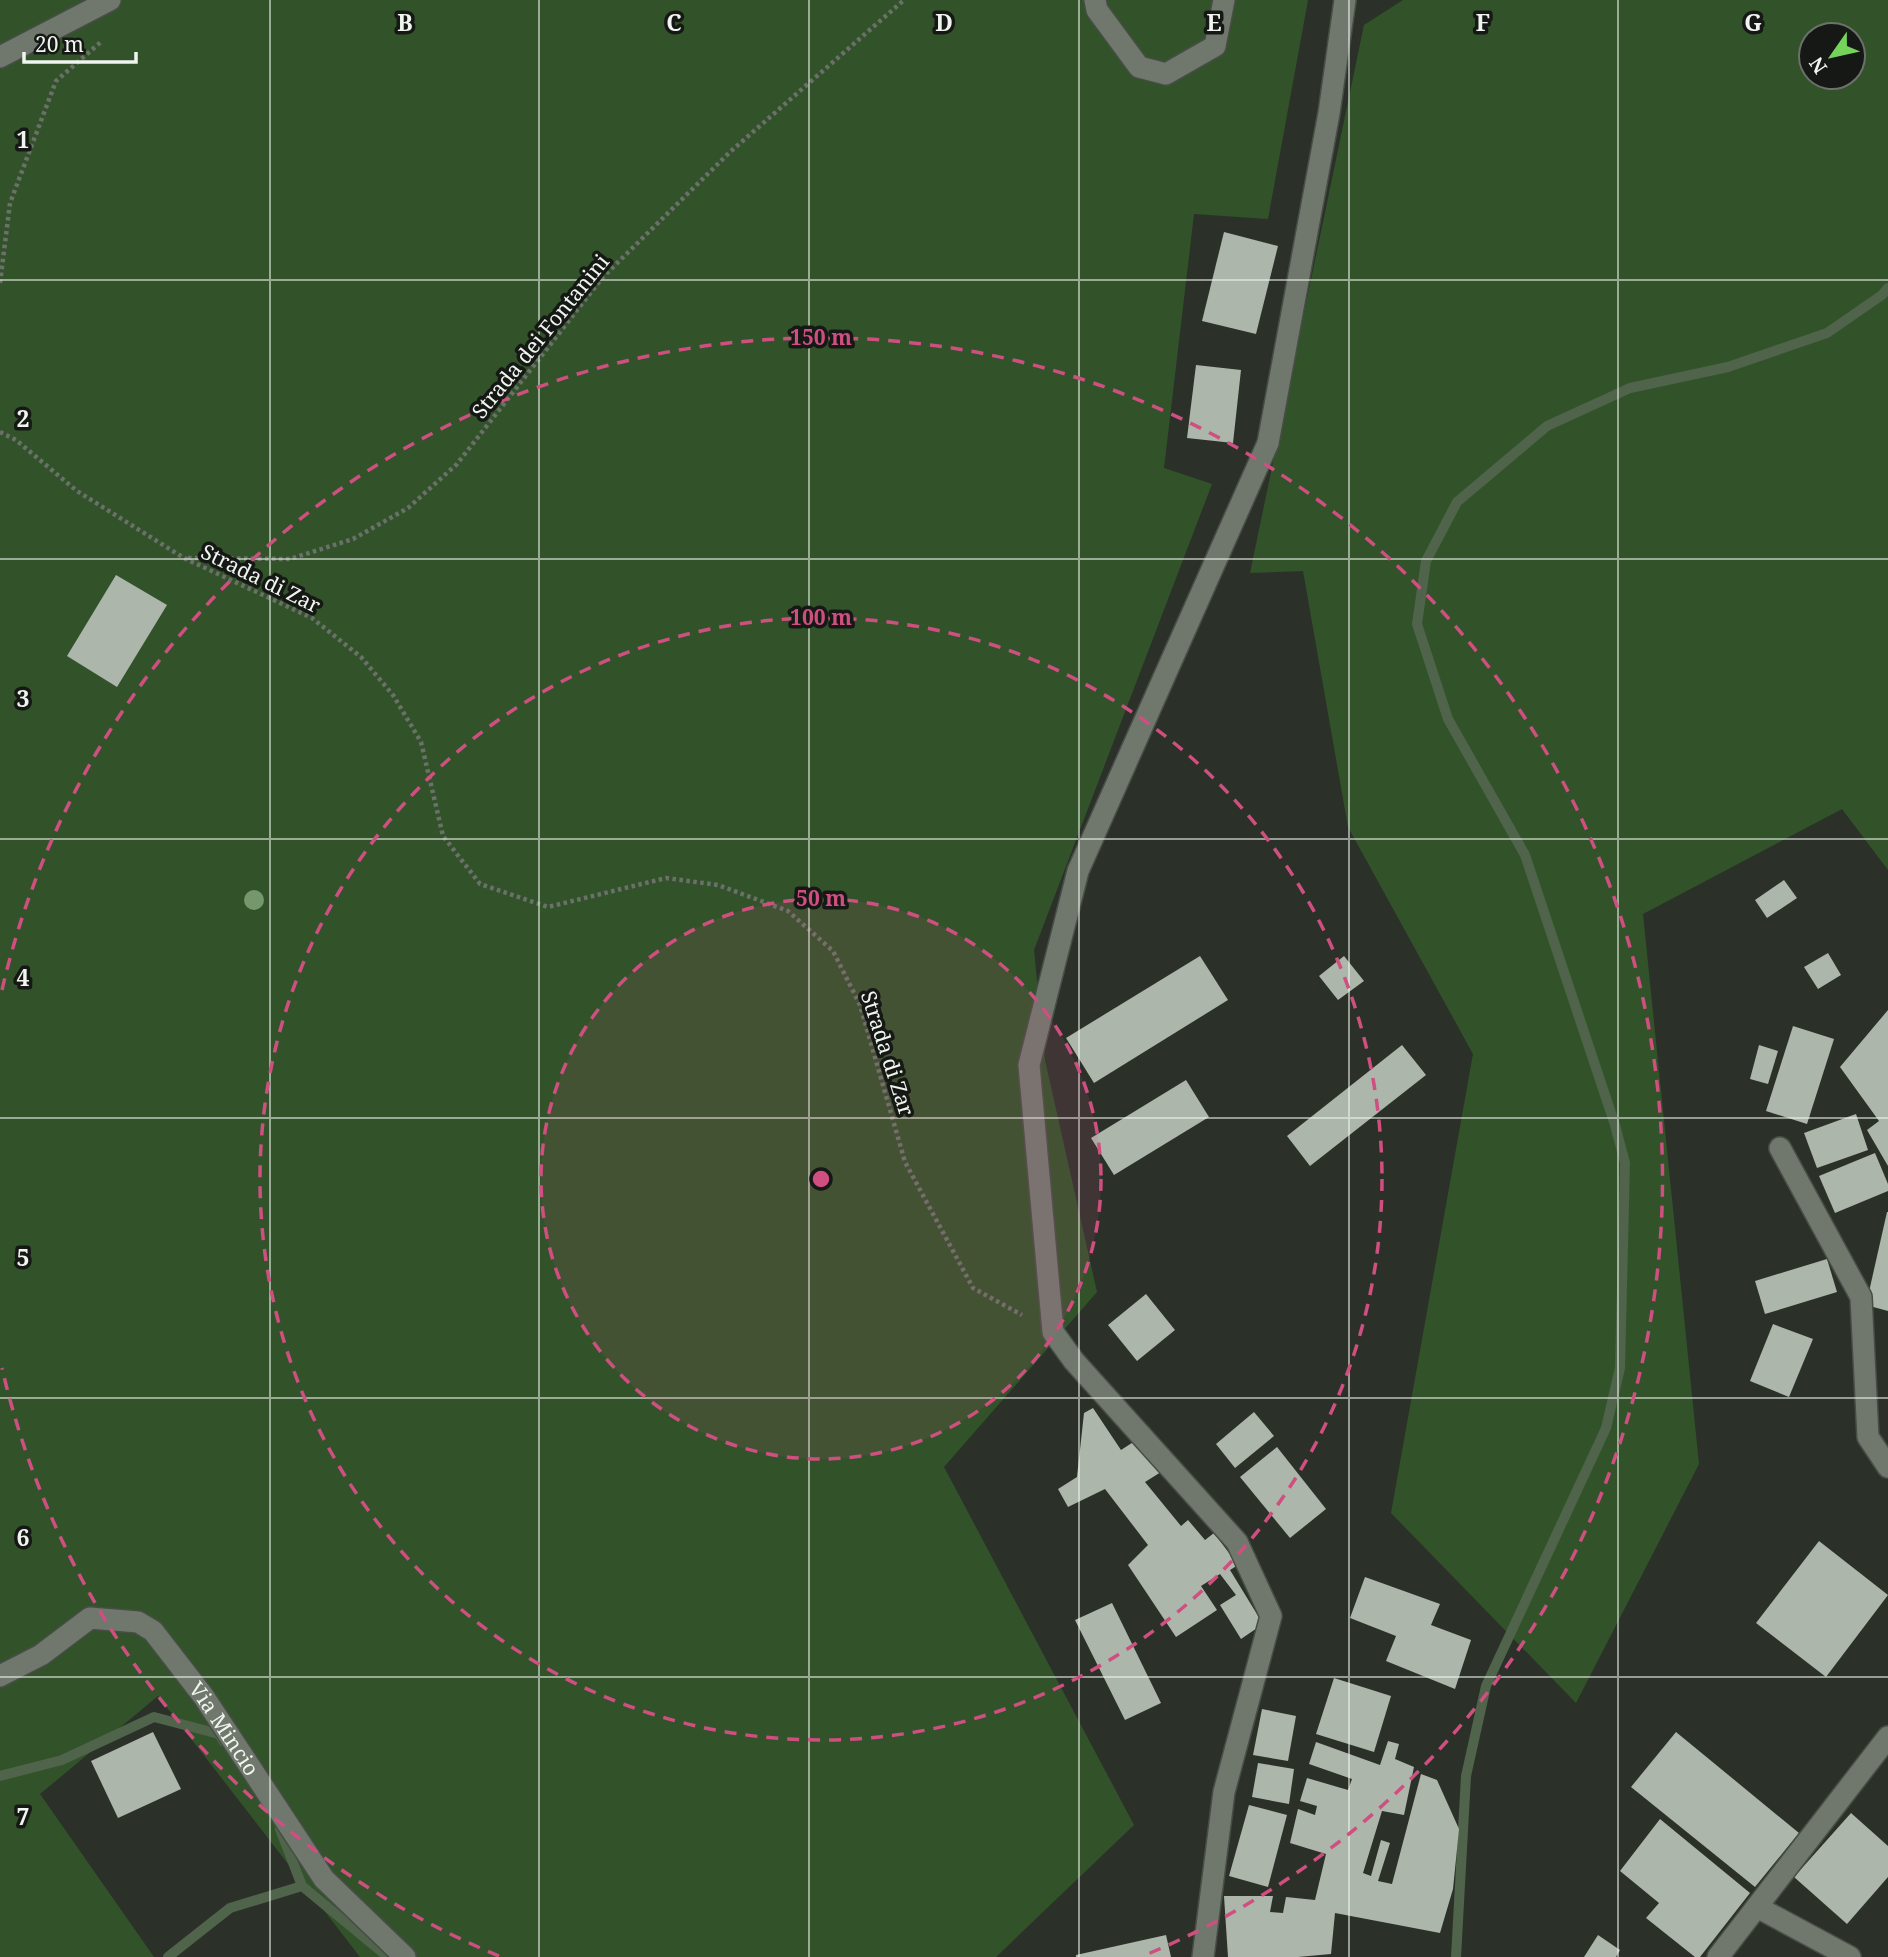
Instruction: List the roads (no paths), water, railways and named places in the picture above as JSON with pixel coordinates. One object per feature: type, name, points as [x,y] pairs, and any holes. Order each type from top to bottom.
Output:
[{"type":"street","points":[[0,57],[110,0]]},
{"type":"street","points":[[1095,0],[1097,10],[1139,67],[1166,74],[1215,46],[1224,0]]},
{"type":"street","points":[[1203,1957],[1224,1792],[1271,1616],[1237,1542],[1074,1361],[1053,1332],[1029,1065],[1078,871],[1268,443],[1329,113],[1345,0]]},
{"type":"street","points":[[1780,1148],[1861,1297],[1868,1437],[1888,1467]]},
{"type":"street","name":"Via Mincio","points":[[0,1676],[41,1655],[90,1618],[138,1622],[153,1632],[204,1697],[324,1879],[405,1957]]},
{"type":"street","points":[[1718,1957],[1888,1737]]},
{"type":"street","points":[[1757,1907],[1850,1957]]},
{"type":"waterway","points":[[1456,1957],[1466,1776],[1486,1686],[1606,1428],[1620,1368],[1625,1163],[1615,1125],[1525,855],[1448,719],[1417,624],[1426,561],[1457,502],[1547,426],[1630,388],[1728,367],[1827,333],[1888,288]]},
{"type":"waterway","points":[[0,1776],[62,1760],[154,1717],[219,1734],[224,1742]]},
{"type":"waterway","points":[[280,1829],[302,1886],[388,1957]]},
{"type":"waterway","points":[[168,1957],[230,1908],[302,1886]]}]
